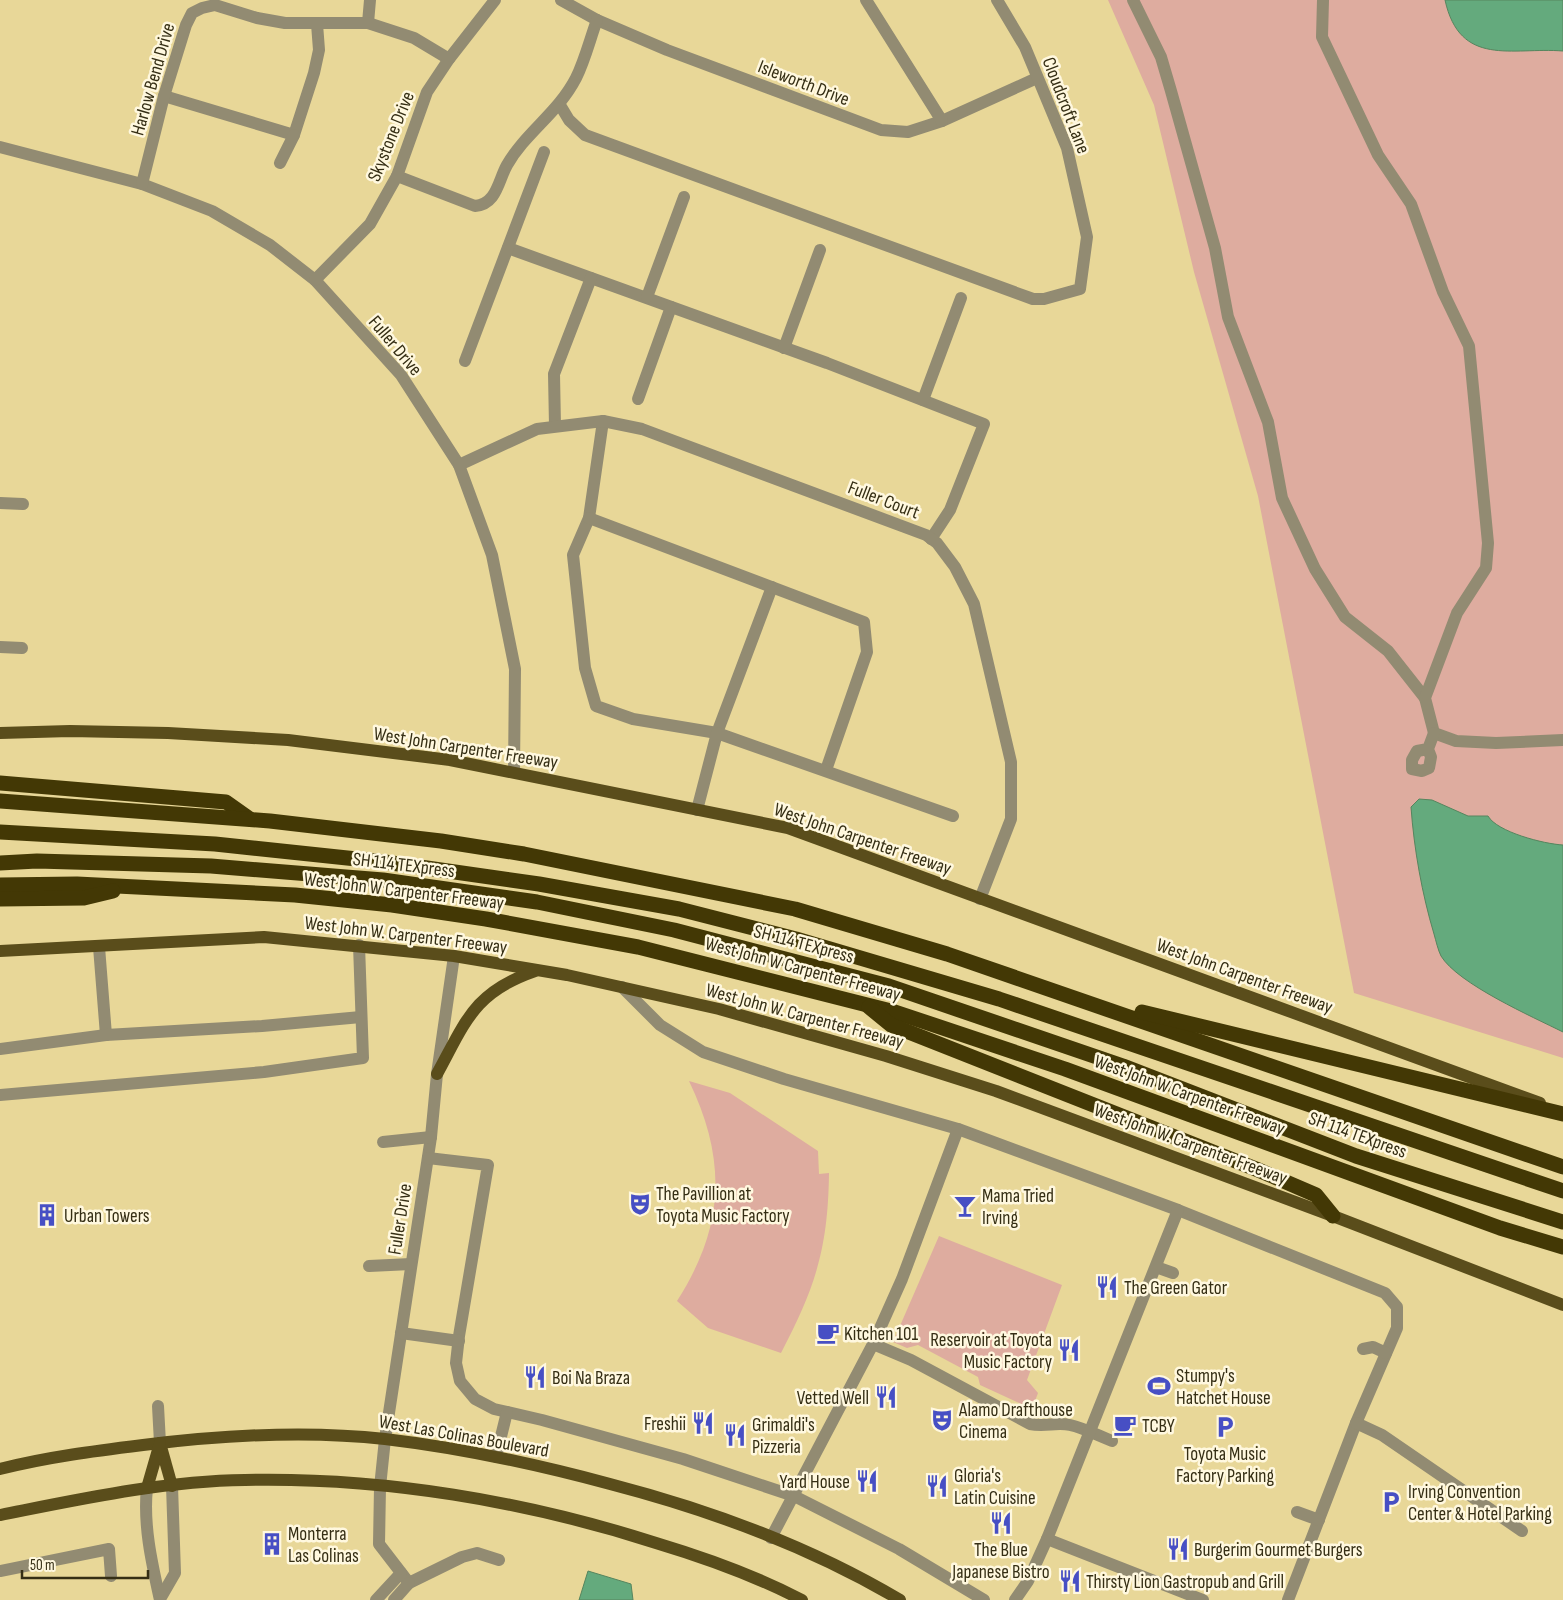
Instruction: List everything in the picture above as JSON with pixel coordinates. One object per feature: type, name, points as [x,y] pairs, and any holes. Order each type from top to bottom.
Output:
[{"type":"highway","points":[[0,783],[226,802],[251,820]]},
{"type":"highway","points":[[0,801],[251,820],[441,841],[496,849],[795,909],[947,954],[1563,1166]]},
{"type":"highway","name":"SH 114 TEXpress","points":[[0,832],[215,844],[385,862],[539,884],[679,909],[796,939],[999,999],[1563,1191]]},
{"type":"highway","name":"SH 114 TEXpress","points":[[0,863],[37,861],[211,866],[383,880],[537,902],[674,930],[889,986],[1123,1066],[1356,1156],[1563,1222]]},
{"type":"highway","name":"West John W Carpenter Freeway","points":[[0,884],[132,886],[295,895],[392,905],[486,919],[638,946],[864,1003],[1065,1069],[1500,1228],[1563,1247]]},
{"type":"highway","points":[[0,899],[84,898],[132,886]]},
{"type":"highway","points":[[1057,992],[1563,1112]]},
{"type":"highway","points":[[864,1003],[891,1025],[1316,1195],[1333,1216]]},
{"type":"main road","name":"West John Carpenter Freeway","points":[[0,733],[70,731],[158,732],[288,740],[450,760],[514,771],[788,828],[1563,1112]]},
{"type":"main road","name":"West John W. Carpenter Freeway","points":[[0,951],[264,937],[454,956],[537,970],[718,1009],[886,1056],[996,1091],[1333,1216],[1563,1305]]},
{"type":"main road","points":[[437,1074],[473,1009],[492,991],[506,982],[537,970]]},
{"type":"main road","name":"West Las Colinas Boulevard","points":[[0,1468],[36,1460],[160,1443],[244,1435],[336,1435],[385,1439],[496,1457],[555,1470],[708,1511],[770,1538],[900,1600]]},
{"type":"main road","points":[[160,1443],[172,1486]]},
{"type":"main road","points":[[147,1488],[160,1443]]},
{"type":"main road","points":[[0,1515],[147,1488],[245,1480],[343,1483],[447,1494],[533,1508],[613,1529],[703,1557],[802,1600]]},
{"type":"street","points":[[368,23],[370,0]]},
{"type":"street","name":"Skystone Drive","points":[[315,280],[370,224],[397,176],[427,92],[449,59],[495,0]]},
{"type":"street","name":"Isleworth Drive","points":[[561,0],[597,20],[667,50],[881,130],[908,132],[942,121],[1037,78]]},
{"type":"street","points":[[866,0],[942,121]]},
{"type":"street","name":"Cloudcroft Lane","points":[[560,105],[569,120],[585,135],[1033,299],[1080,289],[1087,237],[1067,148],[1025,47],[997,0]]},
{"type":"street","points":[[1133,0],[1160,57],[1171,91],[1214,248],[1228,317],[1268,422],[1282,498],[1315,569],[1345,617],[1388,650],[1425,698],[1434,733],[1428,749]]},
{"type":"street","points":[[1323,0],[1322,37],[1378,155],[1410,204],[1443,292],[1469,346],[1488,543],[1486,568],[1457,613],[1425,698]]},
{"type":"street","name":"Harlow Bend Drive","points":[[142,184],[164,96],[186,24],[192,13],[202,8],[215,5],[257,18],[317,24],[368,23],[414,38],[449,59]]},
{"type":"street","points":[[397,176],[475,206],[484,206],[493,198],[507,165],[522,143],[560,105],[577,76],[597,20]]},
{"type":"street","points":[[280,164],[294,135],[314,73],[319,50],[317,24]]},
{"type":"street","points":[[164,96],[294,135]]},
{"type":"street","name":"Fuller Drive","points":[[0,147],[142,184],[212,211],[270,245],[315,280],[401,375],[459,465],[492,555],[506,613],[515,669],[514,771]]},
{"type":"street","points":[[465,361],[544,152]]},
{"type":"street","points":[[647,297],[684,197]]},
{"type":"street","points":[[508,248],[647,297],[984,424],[950,510],[931,539]]},
{"type":"street","points":[[784,348],[820,250]]},
{"type":"street","points":[[555,426],[554,374],[591,278]]},
{"type":"street","points":[[923,400],[961,298]]},
{"type":"street","points":[[638,399],[671,307]]},
{"type":"street","points":[[603,421],[590,518],[573,555],[585,668],[596,706],[633,719],[717,734],[826,770],[953,816]]},
{"type":"street","name":"Fuller Court","points":[[459,465],[537,429],[603,421],[642,429],[668,438],[926,534],[955,567],[974,604],[1011,762],[1011,819],[980,899]]},
{"type":"street","points":[[0,503],[23,504]]},
{"type":"street","points":[[590,518],[864,622],[867,652],[826,770]]},
{"type":"street","points":[[697,810],[717,734],[772,587]]},
{"type":"street","points":[[0,647],[22,648]]},
{"type":"street","points":[[1434,733],[1456,741],[1496,744],[1563,740]]},
{"type":"street","points":[[0,1095],[264,1072],[363,1058],[358,945]]},
{"type":"street","points":[[99,947],[106,1035]]},
{"type":"street","name":"Fuller Drive","points":[[405,1578],[379,1544],[380,1487],[385,1439],[431,1137],[437,1074],[454,956]]},
{"type":"street","points":[[622,988],[660,1025],[703,1052],[784,1079],[958,1129],[1178,1210],[1385,1294],[1397,1307],[1397,1328],[1356,1423],[1288,1600]]},
{"type":"street","points":[[0,1049],[106,1035],[262,1026],[361,1017]]},
{"type":"street","points":[[770,1538],[874,1344],[902,1279],[958,1129]]},
{"type":"street","points":[[383,1142],[431,1137]]},
{"type":"street","points":[[428,1158],[488,1165],[456,1364],[460,1381],[475,1399],[494,1409],[683,1459],[794,1496],[899,1549],[984,1600]]},
{"type":"street","points":[[1015,1600],[1028,1581],[1047,1539],[1178,1210]]},
{"type":"street","points":[[369,1266],[411,1264]]},
{"type":"street","points":[[1156,1267],[1173,1273]]},
{"type":"street","points":[[401,1333],[459,1341]]},
{"type":"street","points":[[874,1344],[911,1360],[1030,1424],[1045,1427],[1059,1424],[1070,1425],[1112,1441]]},
{"type":"street","points":[[1368,1344],[1386,1353]]},
{"type":"street","points":[[158,1406],[160,1443]]},
{"type":"street","points":[[496,1457],[507,1412]]},
{"type":"street","points":[[1356,1423],[1382,1435],[1522,1531]]},
{"type":"street","points":[[160,1600],[175,1573],[172,1486]]},
{"type":"street","points":[[147,1488],[145,1502],[153,1575],[160,1600]]},
{"type":"street","points":[[1297,1512],[1319,1520]]},
{"type":"street","points":[[1047,1539],[1203,1600]]},
{"type":"street","points":[[0,1571],[109,1549],[111,1576]]},
{"type":"street","points":[[376,1600],[405,1578],[462,1557],[477,1553],[499,1560]]},
{"type":"street","points":[[394,1600],[405,1578]]},
{"type":"shaded area","points":[[1108,0],[1563,0],[1563,1058],[1354,993],[1258,496],[1194,272],[1154,105]]},
{"type":"shaded area","points":[[1445,0],[1563,0],[1563,51],[1490,50],[1475,45],[1463,36],[1452,22]]},
{"type":"shaded area","points":[[1419,799],[1432,800],[1468,816],[1488,816],[1493,822],[1511,832],[1533,840],[1563,845],[1563,1032],[1479,988],[1463,978],[1441,956],[1422,887],[1416,855],[1411,807]]},
{"type":"shaded area","points":[[689,1081],[730,1093],[818,1151],[819,1174],[829,1173],[826,1223],[818,1266],[803,1307],[781,1353],[708,1328],[677,1301],[693,1273],[704,1246],[712,1219],[715,1192],[715,1166],[710,1138]]},
{"type":"shaded area","points":[[939,1236],[1062,1285],[1027,1380],[1038,1393],[1032,1409],[980,1385],[978,1377],[918,1345],[907,1348],[893,1342]]},
{"type":"shaded area","points":[[588,1571],[631,1584],[633,1600],[579,1600]]},
{"type":"place","name":"The Pavillion at Toyota Music Factory","points":[[640,1204]]},
{"type":"place","name":"Mama Tried Irving","points":[[965,1206]]},
{"type":"place","name":"Urban Towers","points":[[47,1215]]},
{"type":"place","name":"The Green Gator","points":[[1107,1287]]},
{"type":"place","name":"Kitchen 101","points":[[828,1333]]},
{"type":"place","name":"Reservoir at Toyota Music Factory","points":[[1069,1350]]},
{"type":"place","name":"Boi Na Braza","points":[[535,1377]]},
{"type":"place","name":"Stumpy's Hatchet House","points":[[1159,1386]]},
{"type":"place","name":"Vetted Well","points":[[886,1397]]},
{"type":"place","name":"Alamo Drafthouse Cinema","points":[[942,1420]]},
{"type":"place","name":"Freshii","points":[[703,1423]]},
{"type":"place","name":"TCBY","points":[[1125,1425]]},
{"type":"place","name":"Toyota Music Factory Parking","points":[[1225,1427]]},
{"type":"place","name":"Grimaldi's Pizzeria","points":[[735,1435]]},
{"type":"place","name":"Yard House","points":[[867,1481]]},
{"type":"place","name":"Gloria's Latin Cuisine","points":[[937,1486]]},
{"type":"place","name":"Irving Convention Center & Hotel Parking","points":[[1391,1502]]},
{"type":"place","name":"The Blue Japanese Bistro","points":[[1001,1523]]},
{"type":"place","name":"Monterra Las Colinas","points":[[272,1544]]},
{"type":"place","name":"Burgerim Gourmet Burgers","points":[[1178,1549]]},
{"type":"place","name":"Thirsty Lion Gastropub and Grill","points":[[1070,1581]]}]
